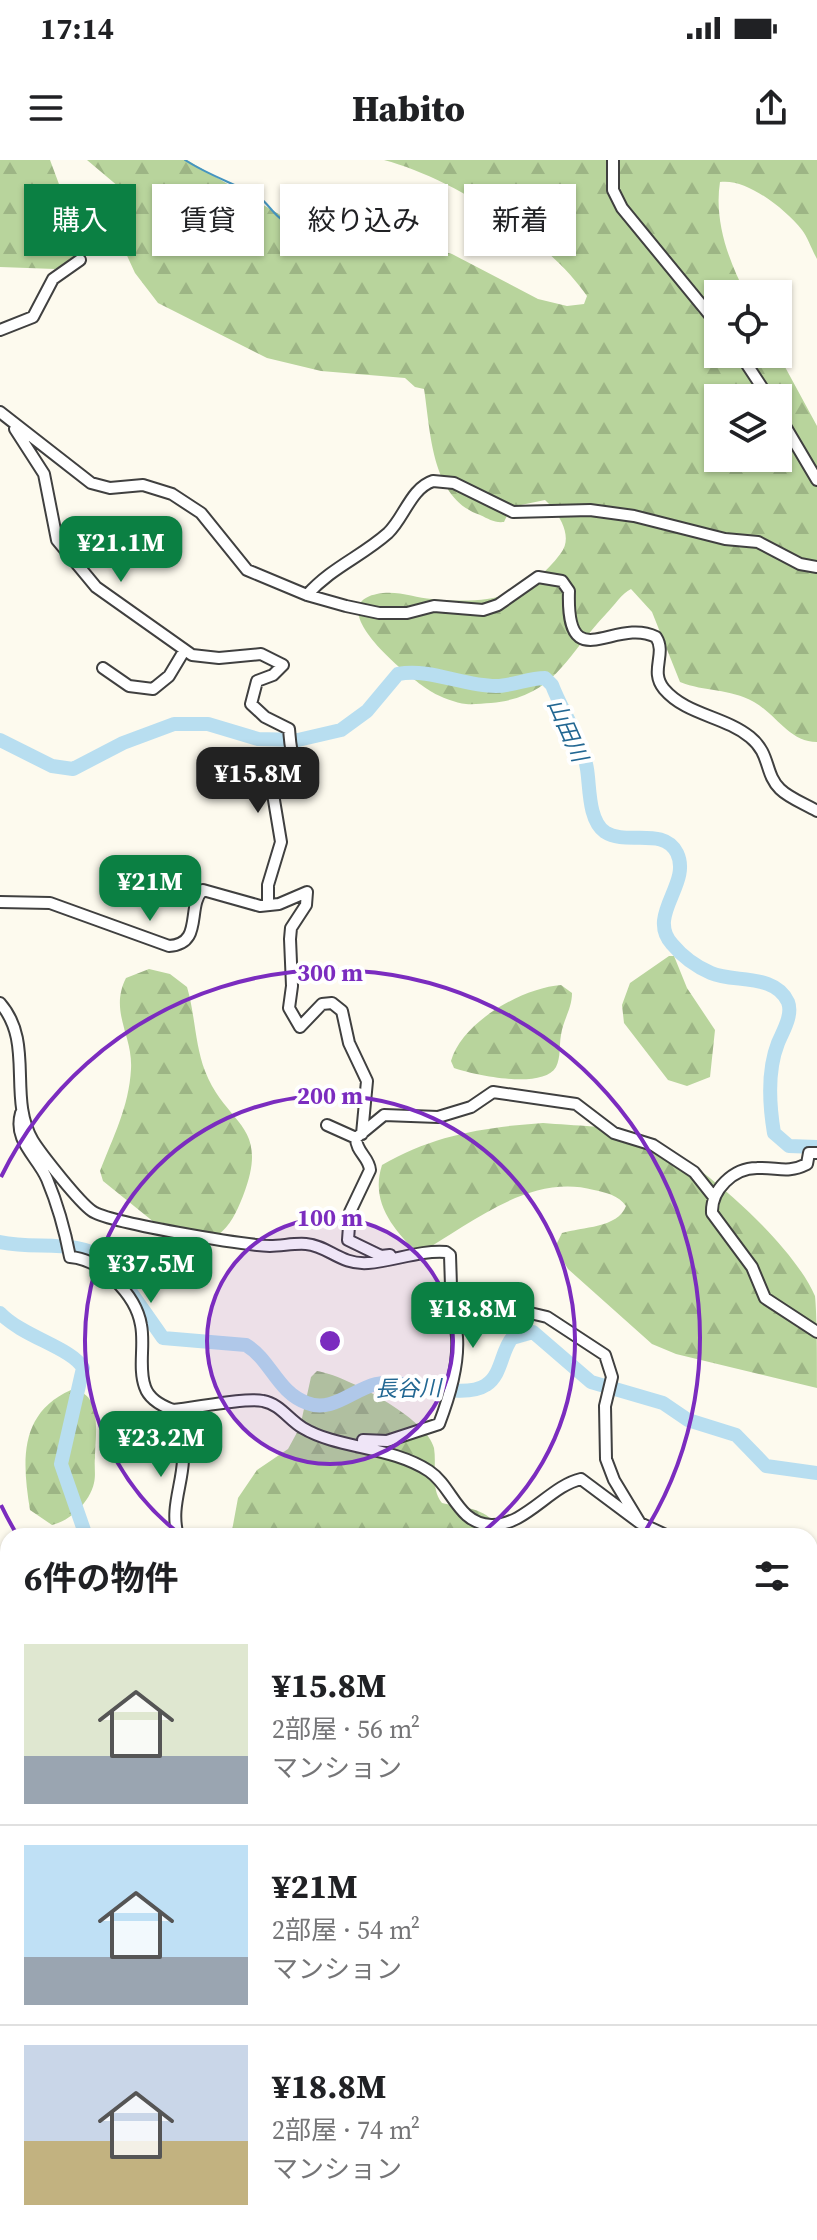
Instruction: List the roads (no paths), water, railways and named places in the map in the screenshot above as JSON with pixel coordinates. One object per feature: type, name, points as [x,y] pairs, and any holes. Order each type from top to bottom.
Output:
[{"type":"street","points":[[613,160],[613,190],[622,208],[704,308]]},
{"type":"street","points":[[0,330],[33,317],[53,279],[80,260]]},
{"type":"street","points":[[0,412],[91,483],[110,488],[143,485],[192,506],[247,570],[307,595],[379,613],[407,613],[434,606],[483,610],[498,605],[524,583],[551,576],[567,586],[568,614],[572,630],[578,637],[597,641],[636,632],[656,637],[661,650],[657,679],[664,689],[686,706],[750,737],[768,757],[779,788],[817,811]]},
{"type":"street","points":[[13,421],[44,474],[57,540],[96,587],[184,651],[202,658],[261,654],[283,665],[273,675],[257,681],[251,704],[265,717],[286,726],[294,757],[302,765],[304,784],[301,790],[279,790],[273,794],[281,842],[268,885],[268,905]]},
{"type":"street","points":[[792,438],[817,480]]},
{"type":"street","points":[[307,595],[326,574],[388,533],[417,492],[433,481],[454,483],[513,512],[590,510],[634,516],[699,534],[758,542],[800,564],[817,567]]},
{"type":"street","points":[[103,668],[129,686],[153,689],[169,676],[184,651]]},
{"type":"street","points":[[0,902],[50,903],[169,946],[184,942],[190,935],[197,896],[203,890],[260,906],[307,892],[306,905],[291,928],[290,1014],[300,1027],[322,1004],[332,1003],[342,1011],[349,1043],[367,1081],[357,1148],[369,1163],[370,1170],[350,1212],[348,1240],[381,1256]]},
{"type":"street","points":[[0,1003],[15,1026],[20,1045],[22,1111],[19,1124],[24,1143],[46,1179],[70,1257],[99,1264],[113,1276],[140,1320],[145,1387],[160,1405],[173,1410],[263,1401],[279,1408],[304,1428],[377,1449],[428,1470],[441,1480],[462,1512],[487,1525],[503,1524],[581,1479],[651,1528]]},
{"type":"street","points":[[359,1136],[384,1115],[438,1117],[471,1107],[493,1092],[576,1104],[614,1133],[661,1150],[694,1172],[713,1196]]},
{"type":"street","points":[[22,1111],[40,1151],[79,1198],[100,1215],[228,1242],[270,1246],[312,1245],[346,1262],[367,1263],[435,1252]]},
{"type":"street","points":[[327,1125],[359,1136]]},
{"type":"street","points":[[817,1153],[809,1153],[807,1164],[793,1171],[749,1169],[725,1183],[713,1196],[712,1213],[752,1267],[765,1298],[817,1332]]},
{"type":"street","points":[[346,1262],[435,1252],[450,1255],[451,1286],[459,1306],[490,1318],[539,1314],[571,1329],[605,1355],[611,1368],[606,1459],[614,1480],[640,1523]]},
{"type":"street","points":[[346,1441],[387,1441],[435,1428],[450,1389],[457,1342],[454,1316],[459,1306]]},
{"type":"street","points":[[173,1410],[183,1452],[175,1499],[177,1528]]},
{"type":"waterway","points":[[185,160],[257,196],[280,218]]},
{"type":"waterway","name":"山田川","points":[[0,740],[52,766],[73,769],[123,743],[174,724],[208,724],[258,739],[298,740],[341,730],[367,711],[398,674],[422,673],[496,686],[545,678],[552,685],[581,747],[593,812],[599,827],[614,836],[663,840],[677,853],[679,876],[664,922],[665,933],[672,944],[706,971],[764,983],[782,993],[788,1002],[788,1018],[774,1054],[771,1076],[774,1133],[789,1146],[817,1147]]},
{"type":"waterway","name":"長谷川","points":[[0,1242],[70,1247],[96,1254],[109,1261],[163,1338],[246,1345],[255,1351],[288,1391],[307,1403],[325,1405],[367,1387],[388,1383],[448,1390],[476,1389],[491,1381],[512,1338],[533,1332],[591,1382],[663,1403],[688,1420],[736,1435],[766,1466],[817,1473]]},
{"type":"waterway","points":[[0,1313],[21,1329],[69,1354],[83,1368],[61,1464],[83,1528]]}]
